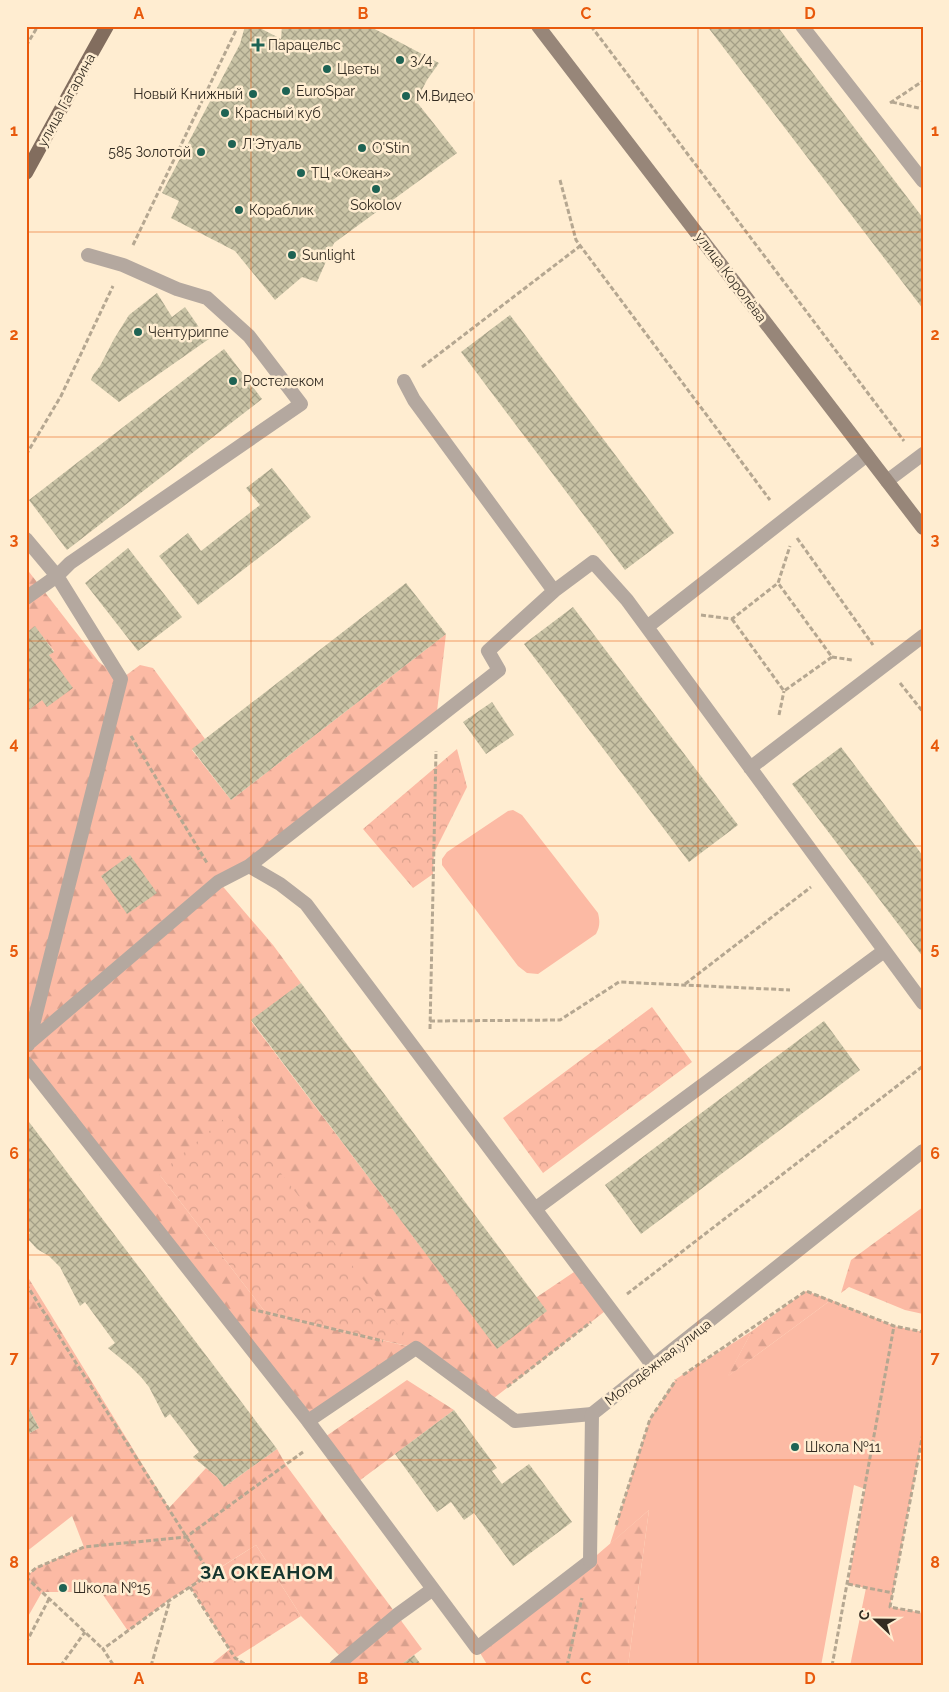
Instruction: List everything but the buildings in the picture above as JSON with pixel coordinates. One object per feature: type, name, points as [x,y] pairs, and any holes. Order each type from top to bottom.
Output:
[{"type":"main road","name":"улица Гагарина","points":[[26,173],[107,26]]},
{"type":"main road","name":"улица Королёва","points":[[538,26],[923,528]]},
{"type":"street","points":[[802,26],[923,181]]},
{"type":"street","points":[[26,598],[57,576],[70,563],[301,404],[249,336],[207,298],[177,289],[123,265],[88,255]]},
{"type":"street","points":[[404,381],[414,400],[554,591]]},
{"type":"street","points":[[647,627],[867,455]]},
{"type":"street","points":[[887,481],[920,456]]},
{"type":"street","points":[[26,539],[57,576],[121,679],[27,1047]]},
{"type":"street","points":[[27,1047],[218,882],[249,866],[499,670],[488,651],[554,591],[593,562],[627,600],[923,1004]]},
{"type":"street","points":[[750,768],[923,636]]},
{"type":"street","points":[[249,866],[280,884],[306,904],[653,1366]]},
{"type":"street","points":[[535,1209],[884,951]]},
{"type":"street","points":[[26,1063],[322,1439],[477,1648],[590,1561]]},
{"type":"street","name":"Молодёжная улица","points":[[590,1561],[592,1414],[923,1151]]},
{"type":"street","points":[[308,1421],[416,1348],[515,1421],[592,1414]]},
{"type":"street","points":[[336,1666],[397,1615],[433,1589]]},
{"type":"path","points":[[26,46],[38,26]]},
{"type":"path","points":[[591,26],[920,456]]},
{"type":"path","points":[[871,116],[923,81]]},
{"type":"path","points":[[892,102],[923,109]]},
{"type":"path","points":[[560,180],[576,240],[785,521]]},
{"type":"path","points":[[404,381],[580,246]]},
{"type":"path","points":[[732,620],[778,583],[794,534],[923,712]]},
{"type":"path","points":[[669,610],[732,620],[784,691],[832,657],[778,583]]},
{"type":"path","points":[[114,707],[218,882]]},
{"type":"path","points":[[429,1068],[436,720]]},
{"type":"path","points":[[685,985],[828,874]]},
{"type":"path","points":[[430,1021],[560,1020],[619,982],[790,990]]},
{"type":"path","points":[[489,1402],[923,1066]]},
{"type":"path","points":[[26,1284],[210,1574],[102,1648]]},
{"type":"path","points":[[615,1526],[650,1418],[676,1380],[806,1291],[894,1326],[923,1332]]},
{"type":"path","points":[[214,1301],[416,1348]]},
{"type":"path","points":[[832,1666],[894,1326]]},
{"type":"path","points":[[923,1433],[890,1607],[923,1613]]},
{"type":"path","points":[[114,1666],[102,1648],[26,1577],[36,1568],[84,1547],[186,1536],[322,1439]]},
{"type":"path","points":[[567,1666],[590,1561]]},
{"type":"path","points":[[848,1584],[893,1593]]},
{"type":"path","points":[[190,1587],[235,1658],[248,1666]]},
{"type":"path","points":[[26,1643],[49,1598]]},
{"type":"path","points":[[152,1666],[170,1600]]},
{"type":"path","points":[[62,1666],[85,1632]]},
{"type":"green space","points":[[26,568],[99,662],[121,679],[140,665],[153,668],[205,739],[192,750],[231,800],[446,634],[436,720],[219,882],[273,945],[301,983],[251,1021],[497,1348],[537,1297],[580,1268],[609,1308],[489,1402],[416,1349],[308,1421],[26,1063],[26,712],[42,700],[49,655],[54,651],[35,627],[26,633]],"holes":[[[159,1174],[415,1348],[266,1313]]]},
{"type":"green space","points":[[457,749],[467,787],[434,853],[433,874],[413,888],[363,829]]},
{"type":"green space","points":[[513,810],[522,815],[598,913],[599,919],[596,934],[538,974],[527,973],[518,966],[442,865],[442,859],[447,852],[508,811]]},
{"type":"green space","points":[[652,1007],[692,1062],[543,1173],[503,1118]]},
{"type":"green space","points":[[233,1111],[416,1348],[266,1313],[159,1174]]},
{"type":"green space","points":[[923,1207],[923,1314],[905,1310],[849,1287],[841,1293],[851,1260]]},
{"type":"green space","points":[[26,1274],[169,1508],[206,1468],[217,1477],[224,1487],[277,1449],[286,1465],[422,1649],[399,1666],[336,1666],[343,1659],[301,1616],[256,1545],[170,1599],[128,1631],[101,1592],[42,1592],[26,1577],[36,1568],[84,1547],[72,1516],[26,1552],[26,1435],[39,1428],[26,1403]]},
{"type":"green space","points":[[806,1291],[831,1300],[727,1377],[752,1331]]},
{"type":"green space","name":"Школа №11","points":[[831,1300],[894,1326],[923,1332],[923,1433],[890,1607],[923,1613],[923,1666],[850,1666],[866,1588],[848,1584],[865,1489],[854,1485],[821,1666],[628,1666],[649,1510],[610,1544],[650,1419],[676,1379],[752,1331],[728,1376]]},
{"type":"green space","points":[[407,1380],[454,1410],[355,1484],[322,1439]]},
{"type":"green space","points":[[649,1510],[628,1666],[488,1666],[477,1648],[590,1561]]},
{"type":"green space","points":[[256,1545],[301,1616],[235,1658],[190,1587]]},
{"type":"green space","points":[[26,1577],[42,1592],[26,1620]]},
{"type":"green space","points":[[230,1649],[235,1658],[248,1666],[209,1666]]},
{"type":"place","name":"Парацельс","points":[[258,45]]},
{"type":"place","name":"3/4","points":[[400,60]]},
{"type":"place","name":"Цветы","points":[[327,69]]},
{"type":"place","name":"EuroSpar","points":[[286,91]]},
{"type":"place","name":"Новый Книжный","points":[[253,94]]},
{"type":"place","name":"М.Видео","points":[[406,96]]},
{"type":"place","name":"Красный куб","points":[[225,113]]},
{"type":"place","name":"Л'Этуаль","points":[[232,144]]},
{"type":"place","name":"O'Stin","points":[[362,148]]},
{"type":"place","name":"585 Золотой","points":[[201,152]]},
{"type":"place","name":"ТЦ «Океан»","points":[[301,173]]},
{"type":"place","name":"Sokolov","points":[[376,189]]},
{"type":"place","name":"Кораблик","points":[[239,210]]},
{"type":"place","name":"Sunlight","points":[[292,255]]},
{"type":"place","name":"Чентуриппе","points":[[138,332]]},
{"type":"place","name":"Ростелеком","points":[[233,381]]},
{"type":"place","name":"Школа №11","points":[[795,1447]]},
{"type":"place","name":"Школа №15","points":[[63,1588]]},
{"type":"district","name":"ЗА ОКЕАНОМ","points":[[267,1572]]}]
